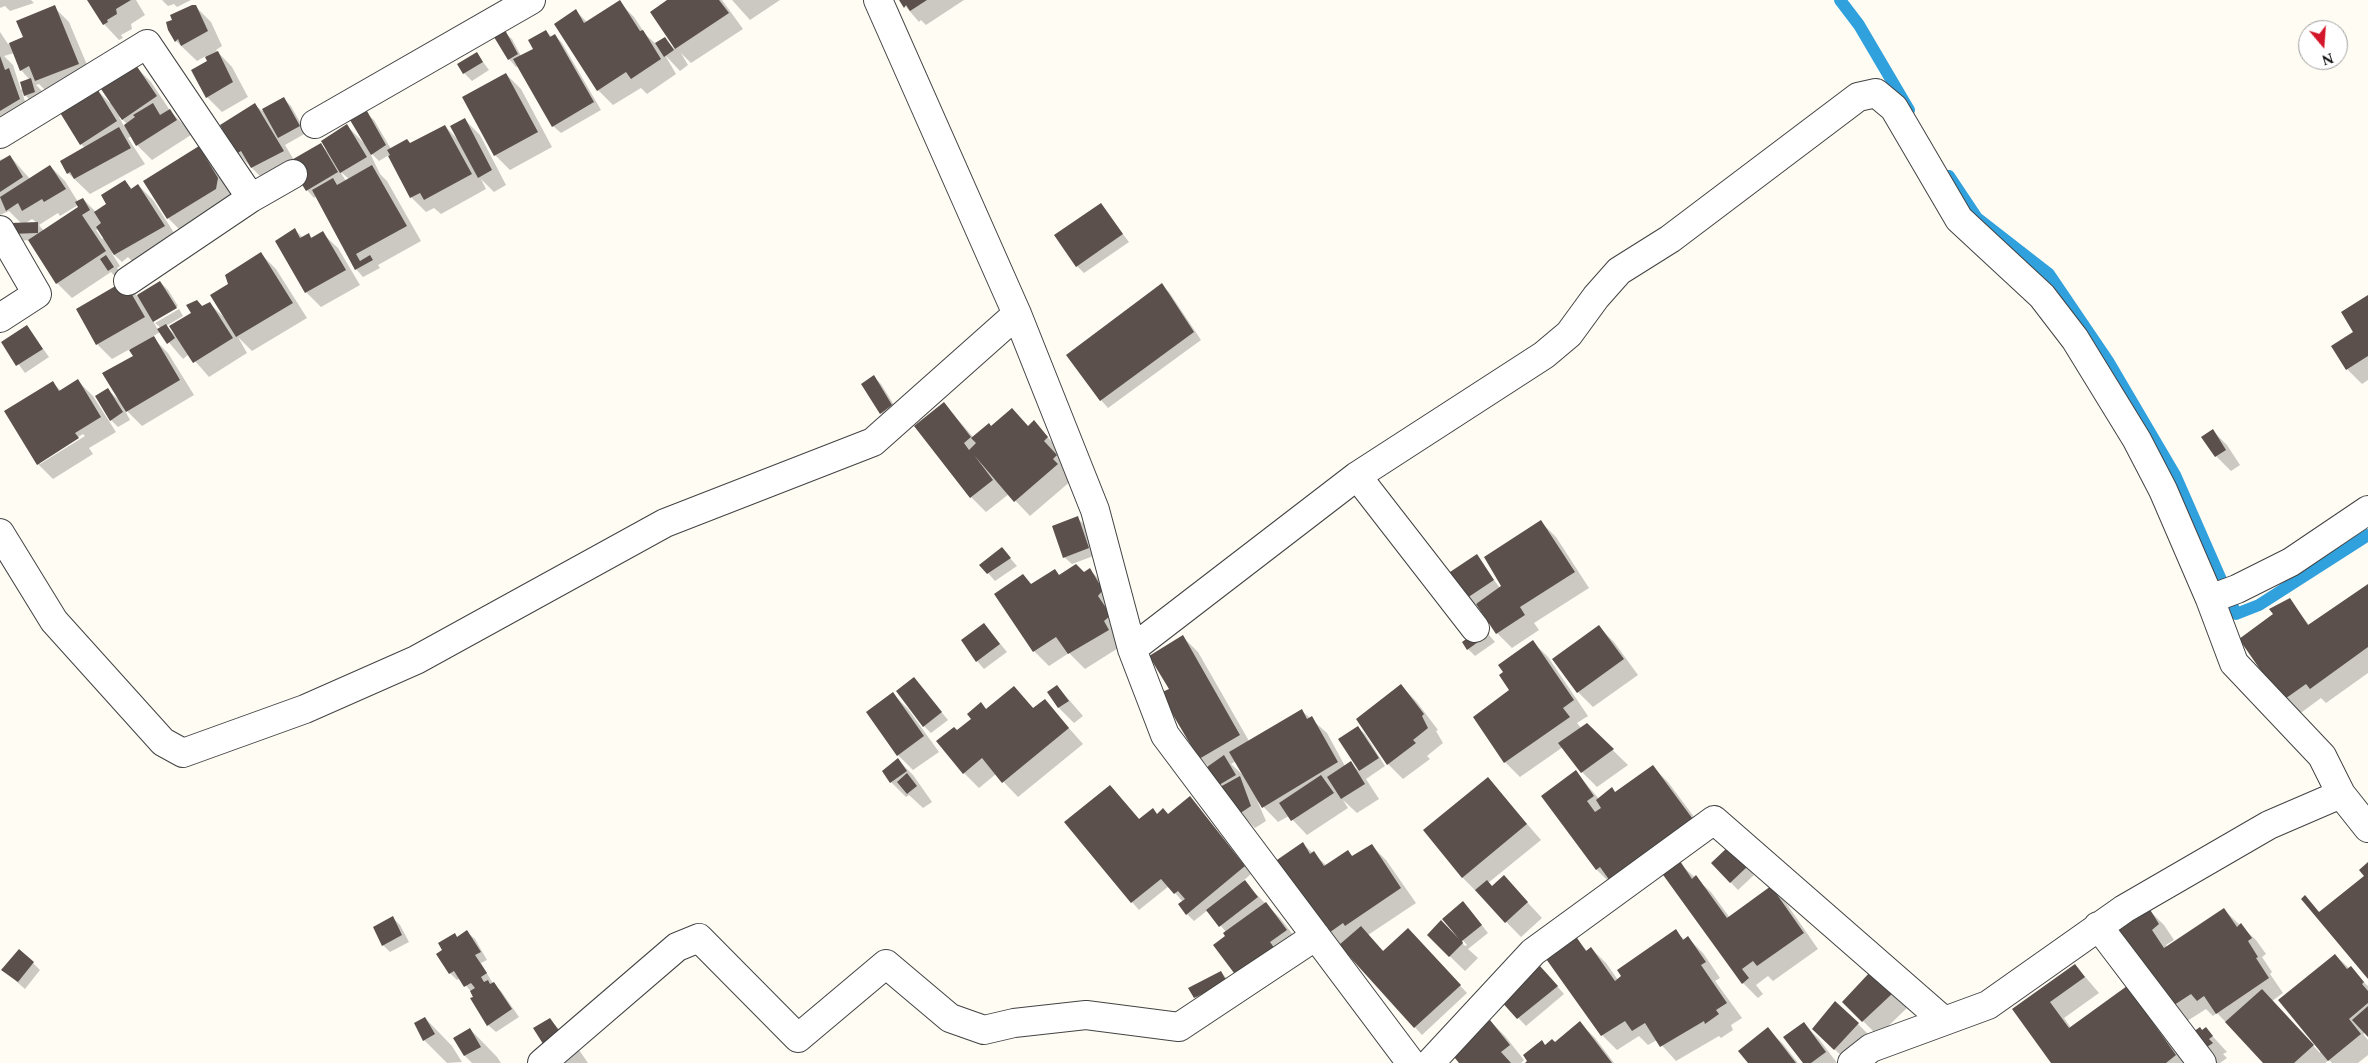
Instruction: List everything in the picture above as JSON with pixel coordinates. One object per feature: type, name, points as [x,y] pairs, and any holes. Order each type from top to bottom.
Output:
[{"type":"street","points":[[315,124],[531,0]]},
{"type":"street","points":[[878,0],[1017,314],[1095,510],[1132,649],[1165,735],[1411,1063]]},
{"type":"street","points":[[0,134],[147,44],[251,198]]},
{"type":"street","points":[[1132,649],[1357,476],[1544,355],[1569,334],[1596,297],[1619,271],[1670,239],[1858,97],[1876,93],[1894,108],[1959,220],[2042,296],[2076,339],[2137,440],[2222,595],[2234,663],[2322,756],[2341,794],[2368,828]]},
{"type":"street","points":[[128,281],[251,198],[293,174]]},
{"type":"street","points":[[0,230],[37,294],[0,318]]},
{"type":"street","points":[[0,533],[54,622],[163,742],[183,752],[305,709],[416,660],[665,523],[873,442],[1017,314]]},
{"type":"street","points":[[1357,476],[1475,628]]},
{"type":"street","points":[[2222,595],[2291,562],[2368,510]]},
{"type":"street","points":[[1852,1063],[1870,1048],[1988,1005],[2124,909],[2269,825],[2341,794]]},
{"type":"street","points":[[1430,1063],[1533,952],[1714,820],[1943,1020]]},
{"type":"street","points":[[2098,926],[2202,1063]]},
{"type":"street","points":[[542,1063],[677,947],[699,938],[798,1038],[886,964],[950,1018],[984,1030],[1014,1023],[1086,1015],[1179,1027],[1316,936]]},
{"type":"building","points":[[87,0],[131,0],[116,9],[117,14],[103,25]]},
{"type":"building","points":[[620,0],[640,31],[643,30],[661,59],[631,79],[626,72],[597,91],[554,24],[576,9],[584,23]]},
{"type":"building","points":[[667,0],[719,0],[729,13],[675,49],[650,12]]},
{"type":"building","points":[[899,0],[927,0],[910,11],[906,5],[904,8]]},
{"type":"building","points":[[55,5],[79,64],[35,81],[29,66],[20,71],[9,43],[23,37],[16,21]]},
{"type":"building","points":[[196,5],[208,31],[181,46],[178,39],[175,42],[166,22],[172,20],[170,15]]},
{"type":"building","points":[[505,30],[518,54],[508,60],[494,37]]},
{"type":"building","points":[[546,30],[550,37],[555,34],[594,102],[552,127],[513,59],[533,49],[528,40]]},
{"type":"building","points":[[665,37],[674,50],[664,57],[655,43]]},
{"type":"building","points":[[218,51],[233,82],[206,98],[191,70],[207,61],[205,57]]},
{"type":"building","points":[[477,52],[483,62],[463,74],[457,64]]},
{"type":"building","points":[[0,56],[5,70],[9,68],[20,99],[0,111]]},
{"type":"building","points":[[136,65],[157,96],[122,120],[101,89]]},
{"type":"building","points":[[506,73],[538,132],[494,156],[462,97]]},
{"type":"building","points":[[31,78],[35,92],[24,96],[20,82]]},
{"type":"building","points":[[96,87],[117,121],[80,145],[59,111]]},
{"type":"building","points":[[284,97],[300,126],[278,138],[262,109]]},
{"type":"building","points":[[153,103],[160,115],[170,109],[177,120],[136,146],[124,125],[135,117],[133,115]]},
{"type":"building","points":[[255,103],[284,151],[251,168],[241,151],[236,154],[220,125]]},
{"type":"building","points":[[367,111],[386,145],[371,155],[350,120]]},
{"type":"building","points":[[465,118],[492,170],[478,178],[450,126]]},
{"type":"building","points":[[347,124],[367,157],[340,173],[321,141]]},
{"type":"building","points":[[445,125],[472,174],[424,200],[420,193],[410,198],[388,156],[390,155],[387,150],[407,139],[410,143]]},
{"type":"building","points":[[119,127],[131,148],[74,179],[70,172],[67,174],[60,161]]},
{"type":"building","points":[[321,143],[338,172],[306,191],[288,162]]},
{"type":"building","points":[[199,146],[218,178],[216,189],[167,219],[143,181]]},
{"type":"building","points":[[10,155],[23,177],[0,192],[0,161]]},
{"type":"building","points":[[50,165],[66,189],[44,202],[42,199],[22,211],[18,203],[6,211],[0,197]]},
{"type":"building","points":[[372,165],[407,226],[356,254],[360,261],[370,255],[373,260],[355,270],[312,190],[333,178],[337,185]]},
{"type":"building","points":[[125,180],[131,189],[138,184],[165,226],[114,255],[96,227],[101,223],[94,212],[106,204],[101,195]]},
{"type":"building","points":[[83,198],[90,210],[82,215],[106,251],[56,284],[28,240],[78,207],[75,202]]},
{"type":"building","points":[[1101,203],[1123,234],[1076,267],[1054,235]]},
{"type":"building","points":[[38,222],[38,233],[10,234],[10,223]]},
{"type":"building","points":[[295,228],[300,238],[309,233],[311,238],[323,231],[346,270],[305,293],[275,241]]},
{"type":"building","points":[[261,252],[293,303],[236,337],[210,295],[228,284],[225,275]]},
{"type":"building","points":[[106,255],[114,267],[108,271],[100,259]]},
{"type":"building","points":[[124,281],[145,317],[96,345],[76,309]]},
{"type":"building","points":[[160,281],[177,308],[153,322],[137,295]]},
{"type":"building","points":[[1162,283],[1194,332],[1100,401],[1066,355]]},
{"type":"building","points":[[2368,295],[2368,356],[2346,370],[2331,346],[2353,332],[2341,312]]},
{"type":"building","points":[[197,300],[202,306],[210,302],[233,338],[193,363],[169,326],[191,313],[186,305]]},
{"type":"building","points":[[166,324],[175,338],[167,344],[157,329]]},
{"type":"building","points":[[27,325],[43,349],[16,366],[1,342]]},
{"type":"building","points":[[154,336],[180,380],[126,412],[102,373],[133,356],[129,350]]},
{"type":"building","points":[[874,375],[892,405],[880,414],[861,384]]},
{"type":"building","points":[[78,379],[101,417],[75,433],[79,438],[37,465],[4,411],[53,381],[59,391]]},
{"type":"building","points":[[108,388],[123,412],[110,421],[95,396]]},
{"type":"building","points":[[944,402],[971,437],[964,443],[969,450],[976,443],[971,438],[989,423],[991,426],[1012,408],[1028,426],[1034,420],[1048,437],[1044,441],[1057,455],[1053,459],[1058,464],[1014,502],[974,455],[993,480],[970,498],[914,426]]},
{"type":"building","points":[[2213,429],[2226,450],[2215,457],[2201,437]]},
{"type":"building","points":[[1078,516],[1089,548],[1063,558],[1052,526]]},
{"type":"building","points":[[1541,520],[1575,572],[1520,607],[1525,615],[1496,634],[1476,604],[1501,586],[1484,557]]},
{"type":"building","points":[[1002,547],[1011,558],[987,574],[979,565]]},
{"type":"building","points":[[1477,554],[1494,580],[1464,600],[1447,574]]},
{"type":"building","points":[[1076,564],[1084,572],[1090,568],[1103,590],[1098,596],[1111,615],[1104,621],[1109,630],[1068,654],[1056,637],[1033,652],[994,594],[1023,574],[1031,584],[1055,569],[1059,575]]},
{"type":"building","points":[[2368,584],[2368,647],[2310,689],[2306,684],[2282,701],[2239,639],[2273,614],[2269,609],[2290,598],[2308,625]]},
{"type":"building","points":[[984,623],[1000,644],[976,662],[961,640]]},
{"type":"building","points":[[1599,625],[1624,659],[1577,693],[1552,659]]},
{"type":"building","points":[[1483,627],[1489,634],[1467,650],[1462,642]]},
{"type":"building","points":[[1183,635],[1240,735],[1199,759],[1160,693],[1169,689],[1149,656]]},
{"type":"building","points":[[1533,640],[1574,700],[1563,708],[1570,717],[1504,763],[1473,717],[1509,690],[1499,675],[1503,672],[1498,665]]},
{"type":"building","points":[[914,677],[942,712],[923,727],[896,691]]},
{"type":"building","points":[[1401,684],[1424,714],[1422,716],[1428,728],[1413,740],[1416,743],[1387,765],[1356,719]]},
{"type":"building","points":[[1057,685],[1069,701],[1058,708],[1047,692]]},
{"type":"building","points":[[1014,686],[1033,708],[1045,699],[1069,728],[1002,783],[982,758],[963,774],[936,741],[954,727],[957,730],[971,719],[967,714],[981,702],[986,709]]},
{"type":"building","points":[[893,692],[924,736],[897,756],[866,712]]},
{"type":"building","points":[[1302,709],[1307,719],[1312,716],[1338,762],[1262,808],[1229,752]]},
{"type":"building","points":[[1587,723],[1614,749],[1581,773],[1558,743]]},
{"type":"building","points":[[1358,726],[1379,758],[1359,771],[1338,739]]},
{"type":"building","points":[[1224,755],[1236,775],[1219,785],[1207,767]]},
{"type":"building","points":[[898,758],[907,771],[890,783],[882,771]]},
{"type":"building","points":[[1351,761],[1365,784],[1341,799],[1327,777]]},
{"type":"building","points":[[1653,765],[1695,822],[1610,881],[1600,867],[1596,870],[1541,796],[1576,770],[1594,796],[1587,801],[1595,812],[1601,808],[1596,800],[1612,787],[1615,792]]},
{"type":"building","points":[[907,773],[917,786],[907,794],[897,782]]},
{"type":"building","points":[[1321,775],[1334,793],[1291,821],[1279,803]]},
{"type":"building","points":[[1240,776],[1251,806],[1239,814],[1220,787]]},
{"type":"building","points":[[1488,777],[1527,824],[1462,878],[1423,830]]},
{"type":"building","points":[[1110,785],[1139,819],[1153,808],[1157,814],[1163,808],[1168,814],[1190,796],[1245,866],[1186,915],[1178,904],[1185,899],[1178,891],[1174,894],[1161,879],[1131,903],[1064,822]]},
{"type":"building","points":[[1303,842],[1310,854],[1314,851],[1324,866],[1348,850],[1352,856],[1372,844],[1401,888],[1345,926],[1343,923],[1326,935],[1274,862]]},
{"type":"building","points":[[1729,846],[1748,866],[1730,883],[1711,863]]},
{"type":"building","points":[[1680,861],[1692,879],[1696,875],[1727,918],[1771,886],[1804,933],[1757,966],[1753,961],[1742,969],[1749,978],[1742,984],[1661,872]]},
{"type":"building","points":[[2368,862],[2368,979],[2301,899],[2305,895],[2319,912],[2364,876],[2359,870]]},
{"type":"building","points":[[1504,875],[1528,902],[1505,923],[1475,890],[1487,880],[1492,886]]},
{"type":"building","points":[[1245,880],[1258,897],[1219,927],[1206,910]]},
{"type":"building","points":[[1463,901],[1482,925],[1462,941],[1463,943],[1449,957],[1427,935],[1441,920],[1459,939],[1442,919]]},
{"type":"building","points":[[1266,902],[1287,930],[1270,942],[1275,949],[1237,977],[1213,945],[1225,936],[1223,933]]},
{"type":"building","points":[[2149,908],[2159,924],[2152,930],[2164,948],[2224,908],[2237,927],[2241,923],[2252,938],[2248,941],[2269,978],[2216,1014],[2204,996],[2197,1001],[2191,994],[2168,1009],[2113,933]]},
{"type":"building","points":[[393,916],[402,935],[382,946],[373,927]]},
{"type":"building","points":[[1361,926],[1383,951],[1408,928],[1461,985],[1414,1028],[1339,945]]},
{"type":"building","points":[[1676,929],[1683,940],[1688,936],[1706,962],[1701,965],[1727,1003],[1716,1010],[1719,1014],[1705,1024],[1704,1021],[1660,1047],[1645,1023],[1632,1031],[1625,1021],[1601,1036],[1544,956],[1575,935],[1586,951],[1591,947],[1615,981],[1621,976],[1617,970]]},
{"type":"building","points":[[467,930],[481,952],[475,955],[487,973],[481,977],[484,982],[488,980],[490,984],[494,982],[512,1009],[487,1026],[470,998],[473,997],[470,991],[475,988],[471,983],[464,987],[454,971],[449,974],[436,954],[442,950],[438,943],[455,933],[457,937]]},
{"type":"building","points":[[19,949],[34,962],[18,982],[1,970]]},
{"type":"building","points":[[2335,954],[2347,969],[2351,966],[2364,982],[2362,984],[2368,991],[2368,1003],[2349,1019],[2361,1034],[2328,1061],[2278,1000]]},
{"type":"building","points":[[2075,964],[2085,977],[2050,1002],[2069,1028],[2127,986],[2176,1055],[2166,1063],[2051,1063],[2012,1009]]},
{"type":"building","points":[[1540,966],[1558,986],[1517,1019],[1500,1000]]},
{"type":"building","points":[[1221,971],[1227,982],[1194,998],[1188,988]]},
{"type":"building","points":[[1871,971],[1894,992],[1862,1022],[1842,1002]]},
{"type":"building","points":[[2262,989],[2314,1045],[2294,1063],[2263,1063],[2225,1022]]},
{"type":"building","points":[[1835,1001],[1859,1023],[1834,1050],[1812,1029]]},
{"type":"building","points":[[2368,1006],[2368,1037],[2352,1020]]},
{"type":"building","points":[[425,1017],[435,1034],[423,1041],[414,1023]]},
{"type":"building","points":[[550,1018],[562,1035],[545,1047],[533,1028]]},
{"type":"building","points":[[1490,1020],[1510,1045],[1501,1052],[1511,1063],[1459,1063],[1450,1052]]},
{"type":"building","points":[[1580,1021],[1612,1063],[1525,1063],[1527,1061],[1523,1055],[1542,1040],[1545,1045],[1552,1039],[1555,1042]]},
{"type":"building","points":[[1804,1022],[1826,1052],[1811,1063],[1803,1063],[1783,1037]]},
{"type":"building","points":[[1768,1027],[1796,1063],[1748,1063],[1738,1051]]},
{"type":"building","points":[[2200,1027],[2202,1030],[2206,1027],[2213,1036],[2209,1039],[2213,1043],[2198,1053],[2186,1037]]},
{"type":"building","points":[[470,1028],[481,1047],[464,1056],[453,1038]]},
{"type":"waterway","points":[[1840,0],[1859,25],[1909,110]]},
{"type":"waterway","points":[[1949,176],[1977,218],[2049,274],[2108,361],[2175,475],[2236,614],[2259,605],[2368,535]]}]
